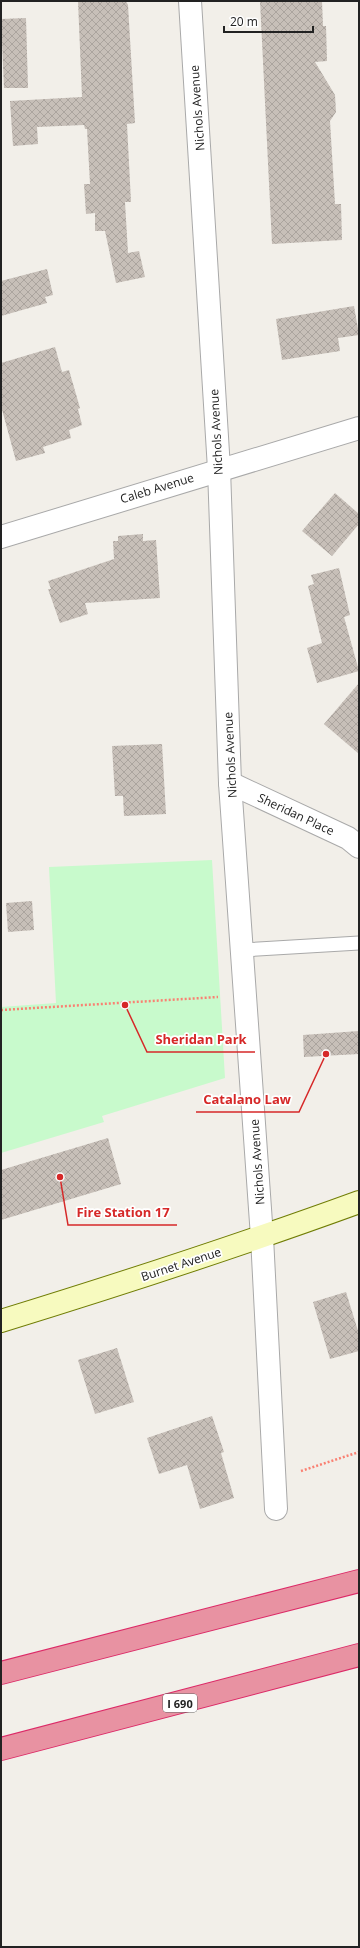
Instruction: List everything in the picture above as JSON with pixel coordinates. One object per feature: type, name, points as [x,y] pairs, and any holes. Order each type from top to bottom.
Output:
[{"type":"highway","points":[[1,1673],[359,1581]]},
{"type":"highway","name":"I 690","points":[[1,1749],[359,1655]]},
{"type":"main road","name":"Burnet Avenue","points":[[1,1322],[262,1237],[359,1202]]},
{"type":"street","name":"Nichols Avenue","points":[[190,1],[219,469],[230,783],[243,950],[262,1237],[276,1509]]},
{"type":"street","name":"Caleb Avenue","points":[[1,537],[219,469],[359,428]]},
{"type":"street","name":"Sheridan Place","points":[[230,783],[348,838],[359,847]]},
{"type":"lane","points":[[243,950],[359,943]]},
{"type":"path","points":[[1,1010],[246,996]]},
{"type":"path","points":[[274,1480],[359,1452]]},
{"type":"green space","points":[[212,860],[225,1078],[102,1116],[104,1122],[1,1153],[1,1007],[56,1003],[49,867]]},
{"type":"building","points":[[78,1],[126,1],[128,5],[135,123],[127,124],[131,202],[125,202],[128,253],[139,251],[145,277],[116,283],[105,231],[95,231],[95,213],[86,214],[84,184],[90,184],[87,129],[85,129],[84,125],[37,127],[38,144],[13,146],[10,101],[82,97]]},
{"type":"building","points":[[260,1],[322,1],[323,26],[326,26],[327,61],[315,62],[335,95],[336,112],[330,121],[335,204],[341,204],[342,240],[272,244]]},
{"type":"building","points":[[26,18],[28,88],[4,88],[1,19]]},
{"type":"building","points":[[47,269],[53,295],[45,297],[47,303],[1,316],[1,281]]},
{"type":"building","points":[[354,306],[359,335],[338,338],[340,351],[282,360],[276,319]]},
{"type":"building","points":[[55,347],[62,372],[69,370],[80,408],[78,409],[82,425],[69,430],[71,438],[43,447],[45,453],[16,461],[1,406],[1,363]]},
{"type":"building","points":[[335,493],[359,514],[359,524],[332,556],[302,531]]},
{"type":"building","points":[[143,534],[143,541],[156,540],[160,598],[85,603],[88,614],[60,623],[48,589],[51,589],[48,581],[114,559],[113,541],[118,541],[118,536]]},
{"type":"building","points":[[339,568],[350,615],[344,617],[359,671],[317,683],[307,648],[322,643],[308,586],[314,584],[311,575]]},
{"type":"building","points":[[359,683],[359,754],[324,724]]},
{"type":"building","points":[[162,744],[166,814],[124,816],[123,796],[115,796],[112,746]]},
{"type":"building","points":[[32,901],[34,930],[8,932],[6,903]]},
{"type":"building","points":[[359,1031],[359,1054],[304,1057],[303,1035]]},
{"type":"building","points":[[108,1138],[121,1184],[1,1220],[1,1170]]},
{"type":"building","points":[[346,1292],[359,1334],[359,1351],[330,1359],[313,1302]]},
{"type":"building","points":[[117,1348],[134,1402],[95,1414],[78,1360]]},
{"type":"building","points":[[212,1416],[224,1452],[221,1453],[234,1498],[200,1509],[187,1465],[159,1474],[147,1438]]},
{"type":"place","name":"Sheridan Park","points":[[125,1005]]},
{"type":"place","name":"Catalano Law","points":[[326,1054]]},
{"type":"place","name":"Fire Station 17","points":[[60,1177]]}]
